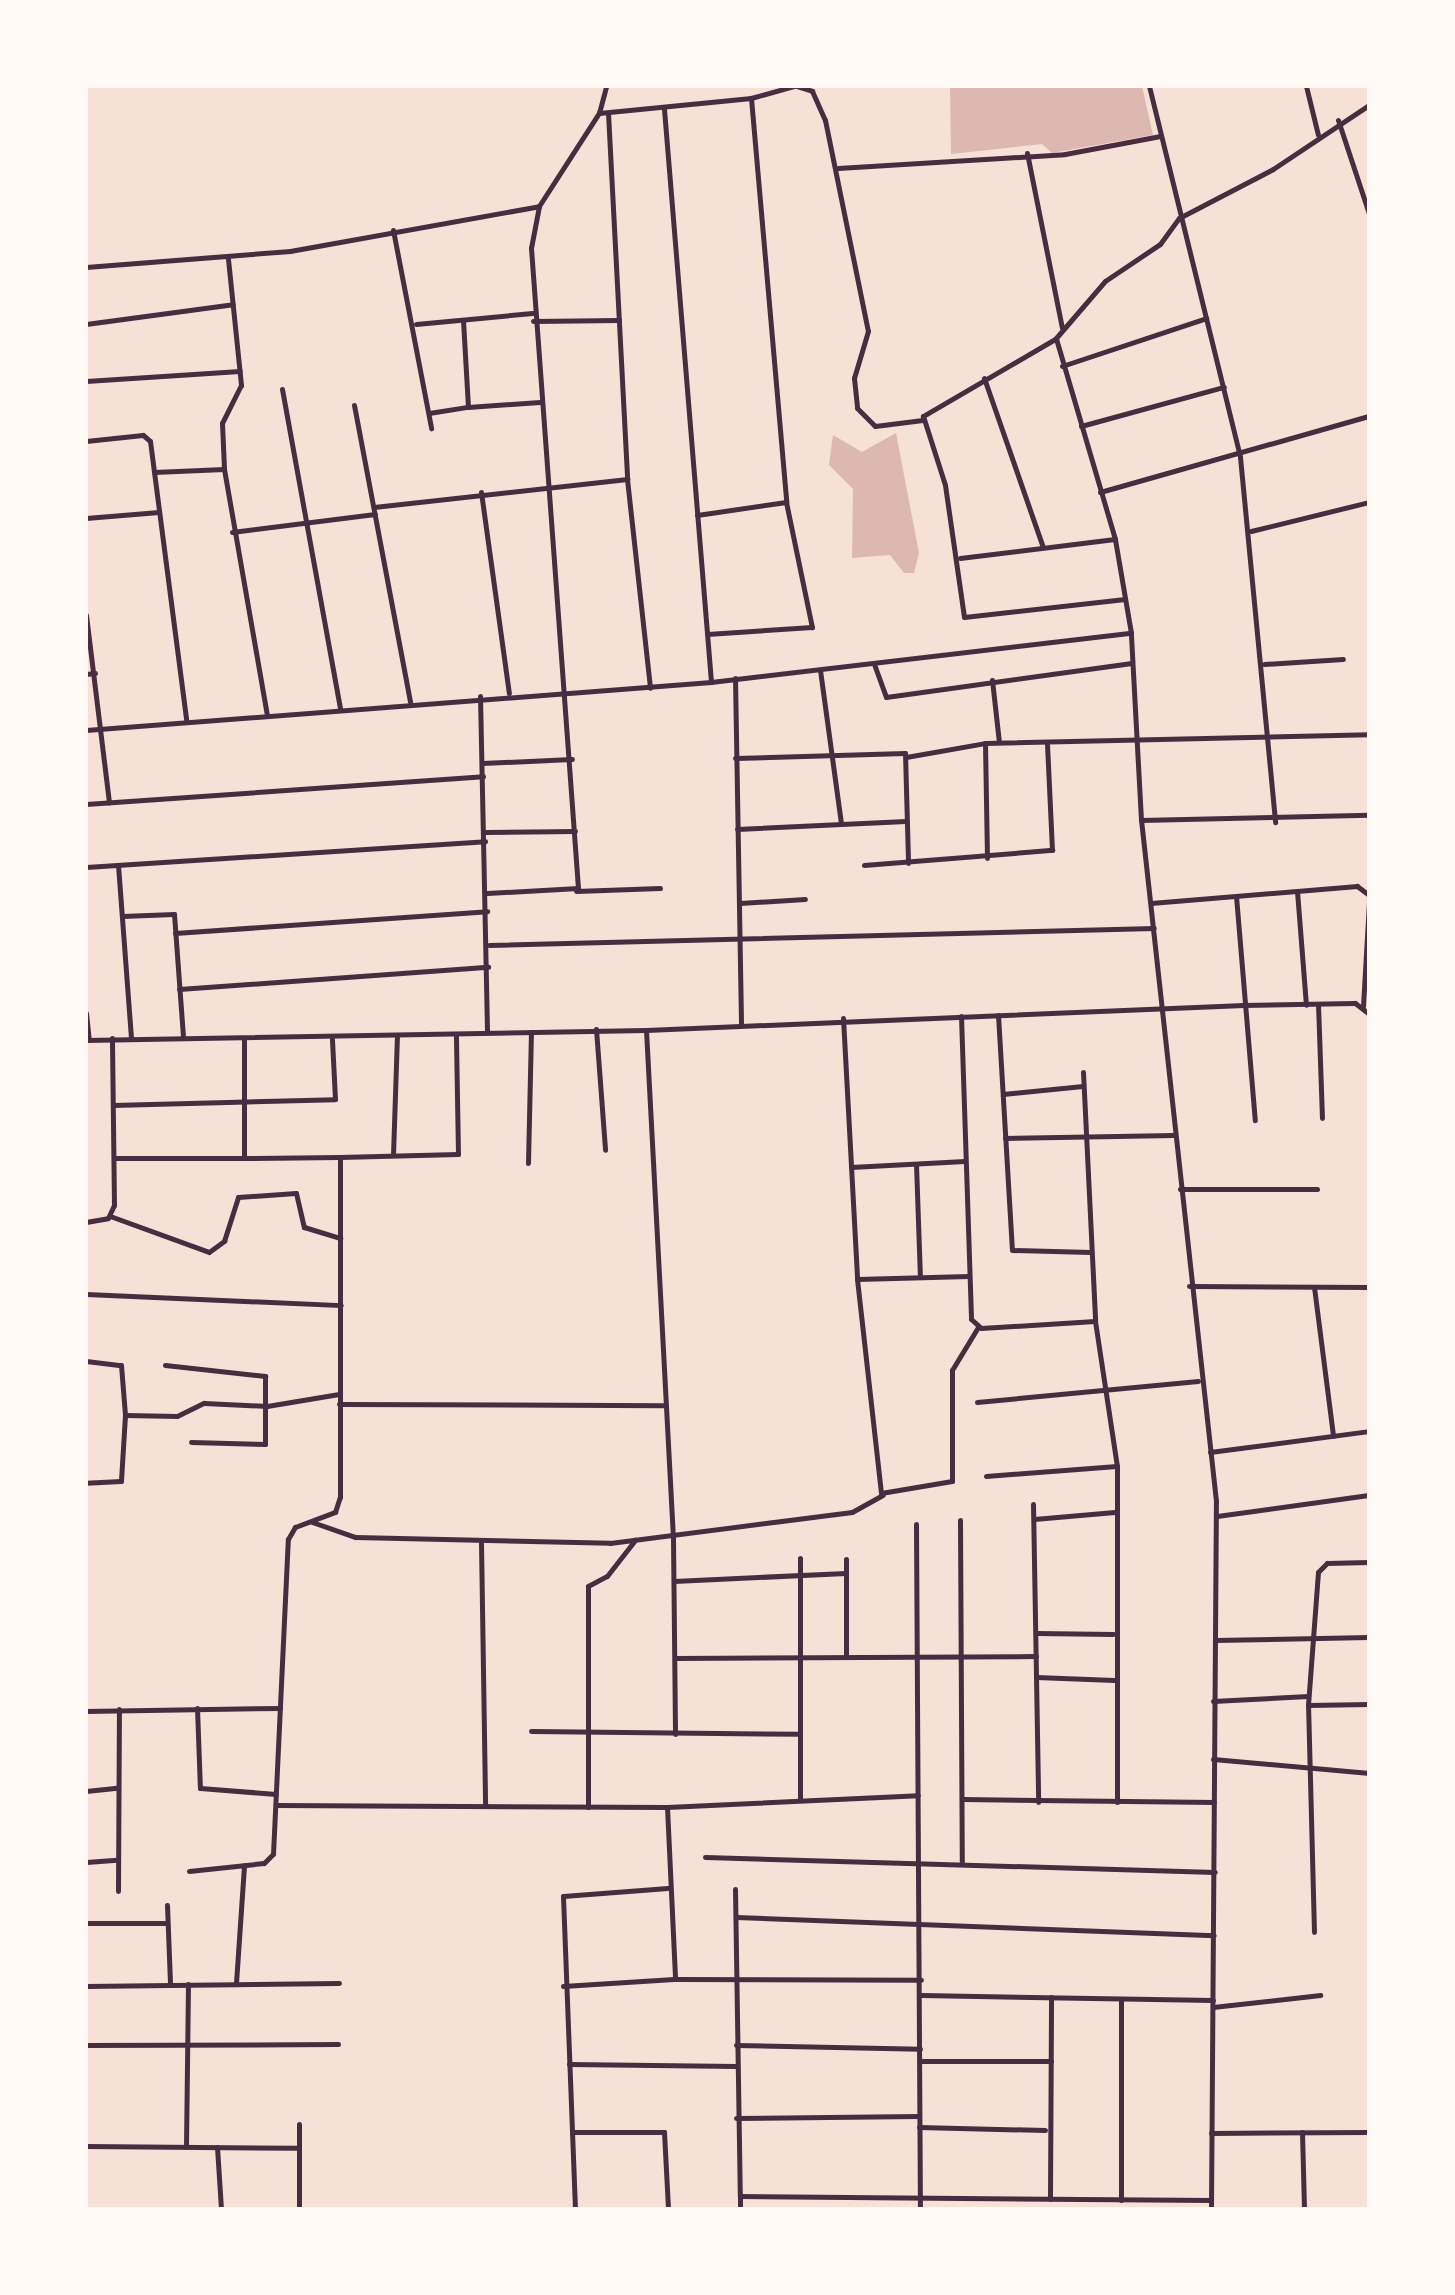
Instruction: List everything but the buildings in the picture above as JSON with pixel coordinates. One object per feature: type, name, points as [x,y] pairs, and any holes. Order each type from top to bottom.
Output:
[{"type":"street","points":[[575,891],[572,759],[532,313],[539,206],[599,113],[606,86]]},
{"type":"street","points":[[599,113],[664,109],[751,98],[795,86],[817,98],[838,168],[868,331],[854,378],[857,408],[875,426],[923,420],[984,378],[1056,338],[1105,281],[1160,244],[1179,218],[1273,169],[1338,120],[1369,105]]},
{"type":"street","points":[[1149,86],[1240,457],[1251,531],[1264,664],[1275,822]]},
{"type":"street","points":[[1306,86],[1318,135]]},
{"type":"street","points":[[707,634],[812,627],[786,502],[751,98]]},
{"type":"street","points":[[664,109],[711,682]]},
{"type":"street","points":[[608,113],[627,479],[650,688]]},
{"type":"street","points":[[1338,120],[1368,208]]},
{"type":"street","points":[[838,168],[1027,153],[1070,153],[1160,136]]},
{"type":"street","points":[[1027,153],[1062,329]]},
{"type":"street","points":[[86,267],[228,259],[539,206]]},
{"type":"street","points":[[393,230],[416,324],[431,428]]},
{"type":"street","points":[[228,259],[240,371],[239,391],[222,423],[224,469],[232,532],[267,715]]},
{"type":"street","points":[[86,324],[233,304]]},
{"type":"street","points":[[416,324],[532,313]]},
{"type":"street","points":[[1062,366],[1206,318]]},
{"type":"street","points":[[463,320],[468,407]]},
{"type":"street","points":[[533,321],[619,320]]},
{"type":"street","points":[[1056,338],[1115,539],[1131,633],[1141,820],[1163,1008],[1198,1381],[1217,1516],[1212,1759],[1215,1872],[1211,2209]]},
{"type":"street","points":[[86,381],[240,371]]},
{"type":"street","points":[[984,378],[1042,545]]},
{"type":"street","points":[[1081,426],[1224,387]]},
{"type":"street","points":[[282,389],[302,523],[340,708]]},
{"type":"street","points":[[429,413],[540,402]]},
{"type":"street","points":[[354,405],[410,702]]},
{"type":"street","points":[[1100,492],[1240,457],[1369,416]]},
{"type":"street","points":[[923,420],[960,558],[967,621],[1125,599]]},
{"type":"street","points":[[86,441],[143,435],[154,472],[186,720]]},
{"type":"street","points":[[154,472],[224,469]]},
{"type":"street","points":[[232,532],[547,482],[627,479]]},
{"type":"street","points":[[481,492],[509,694]]},
{"type":"street","points":[[697,515],[786,502]]},
{"type":"street","points":[[1251,531],[1369,502]]},
{"type":"street","points":[[86,518],[159,512]]},
{"type":"street","points":[[960,558],[1042,545],[1115,539]]},
{"type":"street","points":[[86,615],[109,803]]},
{"type":"street","points":[[86,730],[566,689],[650,688],[1131,633]]},
{"type":"street","points":[[1264,664],[1343,659]]},
{"type":"street","points":[[874,664],[883,697],[1132,663]]},
{"type":"street","points":[[820,670],[841,824]]},
{"type":"street","points":[[86,674],[95,673]]},
{"type":"street","points":[[735,678],[741,1024]]},
{"type":"street","points":[[992,680],[999,742]]},
{"type":"street","points":[[480,696],[489,945],[487,1032]]},
{"type":"street","points":[[906,757],[999,742],[1136,744],[1369,734]]},
{"type":"street","points":[[985,743],[987,858]]},
{"type":"street","points":[[864,865],[987,858],[1055,846],[1047,743]]},
{"type":"street","points":[[735,758],[899,751],[906,757],[908,863]]},
{"type":"street","points":[[482,763],[572,759]]},
{"type":"street","points":[[86,804],[483,776]]},
{"type":"street","points":[[1141,820],[1275,822],[1369,815]]},
{"type":"street","points":[[737,829],[906,821]]},
{"type":"street","points":[[485,832],[575,831]]},
{"type":"street","points":[[86,867],[485,841]]},
{"type":"street","points":[[118,865],[131,1038]]},
{"type":"street","points":[[1151,903],[1369,885]]},
{"type":"street","points":[[1362,886],[1369,895]]},
{"type":"street","points":[[487,893],[660,888]]},
{"type":"street","points":[[1297,891],[1306,1005]]},
{"type":"street","points":[[1236,896],[1255,1120]]},
{"type":"street","points":[[740,903],[805,899]]},
{"type":"street","points":[[1369,903],[1363,1006],[1369,1014]]},
{"type":"street","points":[[175,933],[487,911]]},
{"type":"street","points":[[122,916],[173,913],[183,1038]]},
{"type":"street","points":[[489,945],[1154,928]]},
{"type":"street","points":[[179,989],[488,967]]},
{"type":"street","points":[[1318,1004],[1322,1118]]},
{"type":"street","points":[[86,1013],[87,1040],[332,1039],[487,1032],[646,1030],[843,1018],[1243,1005],[1363,1006]]},
{"type":"street","points":[[998,1015],[1012,1250],[1091,1252]]},
{"type":"street","points":[[961,1016],[971,1319],[978,1327]]},
{"type":"street","points":[[843,1018],[857,1279],[884,1494]]},
{"type":"street","points":[[596,1029],[605,1150]]},
{"type":"street","points":[[646,1030],[673,1533],[675,1734]]},
{"type":"street","points":[[528,1163],[531,1032]]},
{"type":"street","points":[[393,1155],[397,1035]]},
{"type":"street","points":[[116,1158],[458,1154],[456,1035]]},
{"type":"street","points":[[110,1216],[116,1158],[112,1038]]},
{"type":"street","points":[[244,1039],[244,1158]]},
{"type":"street","points":[[113,1105],[335,1099],[332,1039]]},
{"type":"street","points":[[1083,1072],[1095,1321],[1117,1466],[1113,1634],[1117,1802]]},
{"type":"street","points":[[1003,1094],[1083,1086]]},
{"type":"street","points":[[1005,1138],[1174,1135]]},
{"type":"street","points":[[189,1871],[244,1865],[273,1854],[288,1539],[311,1521],[339,1506],[340,1157]]},
{"type":"street","points":[[851,1167],[965,1161]]},
{"type":"street","points":[[916,1164],[920,1277]]},
{"type":"street","points":[[1180,1189],[1317,1189]]},
{"type":"street","points":[[86,1222],[110,1216],[209,1252],[224,1241],[238,1197],[296,1193],[307,1230],[340,1238]]},
{"type":"street","points":[[857,1279],[969,1276]]},
{"type":"street","points":[[1189,1286],[1369,1287]]},
{"type":"street","points":[[1314,1287],[1333,1436]]},
{"type":"street","points":[[86,1294],[341,1305]]},
{"type":"street","points":[[978,1327],[1095,1321]]},
{"type":"street","points":[[311,1521],[344,1536],[481,1543],[635,1539],[852,1512],[884,1494],[952,1481],[952,1370],[978,1327]]},
{"type":"street","points":[[86,1361],[121,1365],[125,1415],[121,1481],[86,1483]]},
{"type":"street","points":[[165,1365],[262,1371],[267,1406],[263,1446],[191,1442]]},
{"type":"street","points":[[977,1402],[1104,1394],[1198,1381]]},
{"type":"street","points":[[125,1415],[177,1416],[204,1403],[267,1406],[339,1394]]},
{"type":"street","points":[[339,1404],[665,1405]]},
{"type":"street","points":[[1210,1452],[1369,1431]]},
{"type":"street","points":[[986,1476],[1117,1466]]},
{"type":"street","points":[[1217,1516],[1369,1495]]},
{"type":"street","points":[[1033,1504],[1038,1802]]},
{"type":"street","points":[[1034,1519],[1115,1512]]},
{"type":"street","points":[[960,1520],[962,1864]]},
{"type":"street","points":[[916,1524],[920,2209]]},
{"type":"street","points":[[588,1807],[592,1734],[588,1586],[607,1576],[635,1539]]},
{"type":"street","points":[[481,1543],[485,1806]]},
{"type":"street","points":[[800,1558],[800,1800]]},
{"type":"street","points":[[846,1559],[846,1656]]},
{"type":"street","points":[[1314,1932],[1313,1767],[1308,1705],[1310,1637],[1322,1565],[1369,1562]]},
{"type":"street","points":[[674,1581],[846,1573]]},
{"type":"street","points":[[1036,1633],[1113,1634]]},
{"type":"street","points":[[1215,1640],[1369,1637]]},
{"type":"street","points":[[675,1658],[1036,1656]]},
{"type":"street","points":[[1036,1677],[1114,1680]]},
{"type":"street","points":[[1213,1701],[1308,1696]]},
{"type":"street","points":[[1308,1705],[1369,1704]]},
{"type":"street","points":[[197,1708],[200,1788],[276,1794]]},
{"type":"street","points":[[86,1711],[280,1708]]},
{"type":"street","points":[[118,1891],[119,1709]]},
{"type":"street","points":[[531,1731],[800,1734]]},
{"type":"street","points":[[1212,1759],[1369,1773]]},
{"type":"street","points":[[86,1791],[117,1788]]},
{"type":"street","points":[[276,1805],[667,1807],[918,1795]]},
{"type":"street","points":[[962,1799],[1214,1802]]},
{"type":"street","points":[[667,1807],[668,1888],[675,1979]]},
{"type":"street","points":[[705,1857],[919,1859],[962,1864],[1215,1872]]},
{"type":"street","points":[[86,1862],[117,1860]]},
{"type":"street","points":[[236,1983],[244,1865]]},
{"type":"street","points":[[575,2209],[563,1986],[564,1893],[668,1888]]},
{"type":"street","points":[[735,1889],[736,2118],[740,2209]]},
{"type":"street","points":[[167,1905],[170,1984]]},
{"type":"street","points":[[736,1917],[1214,1935]]},
{"type":"street","points":[[86,1923],[167,1923]]},
{"type":"street","points":[[563,1986],[675,1979],[921,1980]]},
{"type":"street","points":[[86,1986],[339,1983]]},
{"type":"street","points":[[186,2147],[188,1984]]},
{"type":"street","points":[[921,1995],[1213,2004],[1320,1995]]},
{"type":"street","points":[[1050,2199],[1045,2130],[1051,2061],[1051,1997]]},
{"type":"street","points":[[1121,1999],[1121,2200]]},
{"type":"street","points":[[86,2045],[338,2044]]},
{"type":"street","points":[[736,2045],[920,2049]]},
{"type":"street","points":[[920,2061],[1051,2061]]},
{"type":"street","points":[[569,2064],[736,2066]]},
{"type":"street","points":[[736,2118],[919,2116]]},
{"type":"street","points":[[299,2124],[299,2209]]},
{"type":"street","points":[[919,2127],[1045,2130]]},
{"type":"street","points":[[572,2132],[666,2134],[668,2209]]},
{"type":"street","points":[[1302,2132],[1304,2209]]},
{"type":"street","points":[[1211,2133],[1369,2132]]},
{"type":"street","points":[[86,2146],[299,2148]]},
{"type":"street","points":[[217,2147],[221,2209]]},
{"type":"street","points":[[740,2196],[1211,2200]]},
{"type":"shaded area","points":[[950,86],[1142,86],[1153,135],[1052,153],[1042,144],[951,154]]},
{"type":"shaded area","points":[[896,433],[919,553],[914,573],[904,573],[890,555],[852,558],[853,489],[829,465],[833,435],[862,452]]}]
